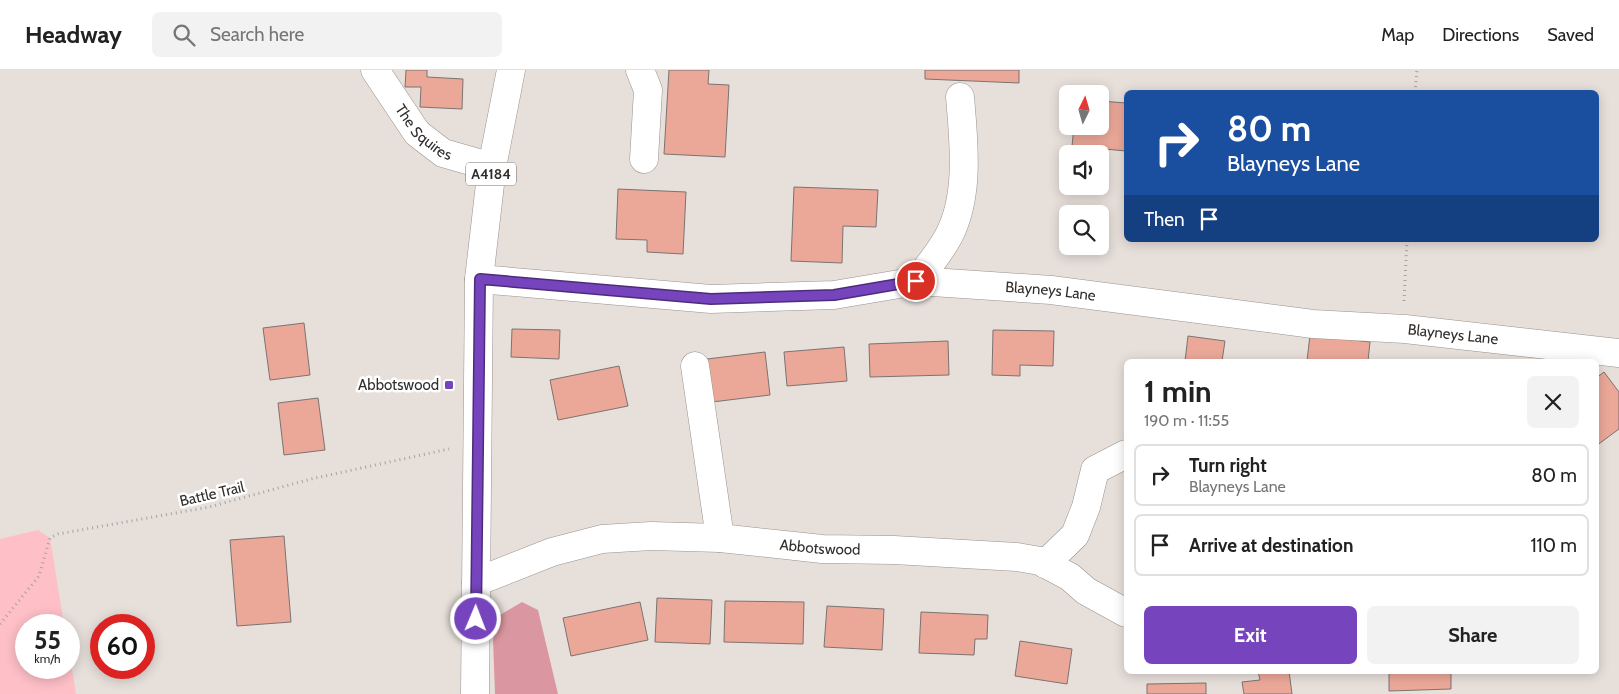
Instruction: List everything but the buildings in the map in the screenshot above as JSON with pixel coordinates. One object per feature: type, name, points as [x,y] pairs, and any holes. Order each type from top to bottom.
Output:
[{"type":"street","name":"The Squires","points":[[375,70],[417,133],[443,153],[492,167]]},
{"type":"street","name":"A4184","points":[[475,694],[480,279],[492,167],[511,70]]},
{"type":"street","points":[[640,70],[648,90],[644,159]]},
{"type":"street","points":[[916,281],[946,242],[962,200],[964,152],[960,97]]},
{"type":"street","name":"Blayneys Lane","points":[[480,279],[711,299],[834,295],[916,281],[1051,290],[1313,324],[1405,329],[1619,353]]},
{"type":"street","points":[[695,366],[720,538]]},
{"type":"street","points":[[1045,564],[1075,535],[1086,507],[1094,470],[1124,455]]},
{"type":"street","name":"Abbotswood","points":[[476,582],[552,552],[602,538],[651,536],[720,538],[822,549],[894,550],[1017,557],[1045,564],[1070,577],[1086,591],[1124,612]]},
{"type":"path","points":[[1415,90],[1416,70]]},
{"type":"path","points":[[1405,329],[1402,312],[1405,292],[1407,242]]},
{"type":"path","name":"Battle Trail","points":[[0,624],[40,576],[50,538],[58,534],[210,508],[311,479],[477,443]]},
{"type":"shaded area","points":[[38,530],[50,538],[62,614],[15,614],[15,679],[74,679],[76,694],[0,694],[0,539]]},
{"type":"shaded area","points":[[522,602],[538,610],[558,694],[495,694],[493,639],[500,615]]},
{"type":"place","name":"Abbotswood","points":[[449,385]]},
{"type":"route","points":[[476,619],[480,279],[711,299],[834,295],[916,281]]}]
